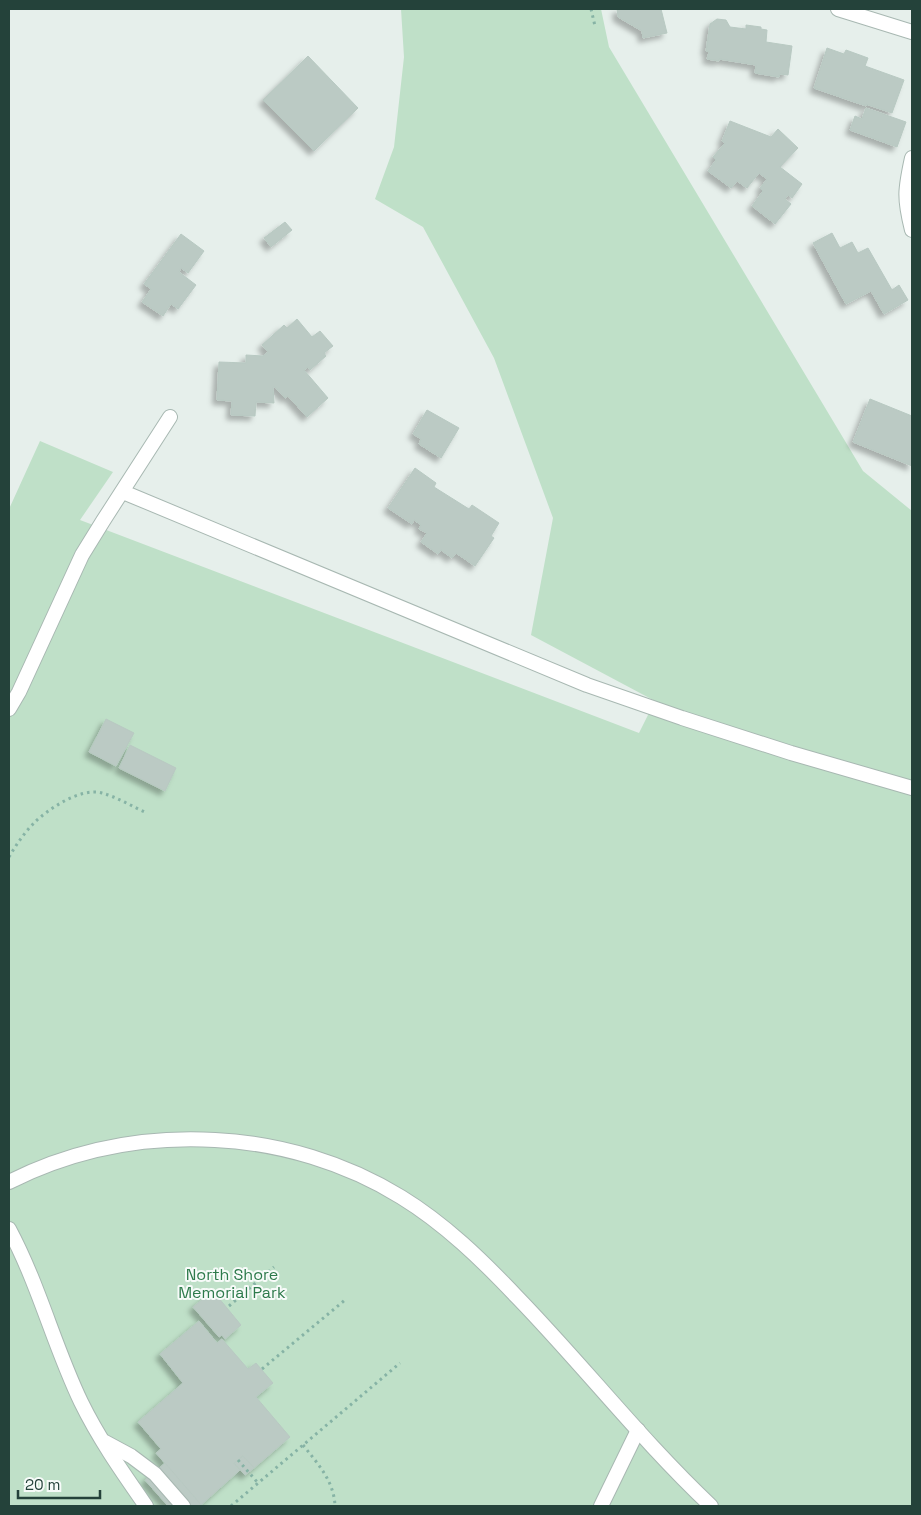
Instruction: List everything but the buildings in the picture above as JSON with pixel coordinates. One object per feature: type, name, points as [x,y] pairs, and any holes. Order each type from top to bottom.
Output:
[{"type":"lane","points":[[838,9],[912,32]]},
{"type":"lane","points":[[912,158],[906,180],[906,207],[912,230]]},
{"type":"lane","points":[[9,709],[19,692],[82,555],[170,417]]},
{"type":"lane","points":[[123,492],[587,686],[773,747],[912,788]]},
{"type":"lane","points":[[9,1182],[80,1154],[149,1140],[186,1138],[253,1143],[291,1151],[331,1163],[400,1196],[467,1247],[541,1321],[638,1430],[711,1506]]},
{"type":"lane","points":[[9,1229],[32,1275],[49,1325],[78,1395],[104,1442],[146,1506]]},
{"type":"lane","points":[[601,1506],[638,1430]]},
{"type":"lane","points":[[104,1442],[131,1456],[155,1474],[183,1506]]},
{"type":"path","points":[[592,9],[596,26]]},
{"type":"path","points":[[9,857],[34,823],[50,810],[82,794],[100,792],[147,813]]},
{"type":"path","points":[[228,1306],[274,1267]]},
{"type":"path","points":[[262,1369],[345,1300]]},
{"type":"path","points":[[231,1506],[400,1363]]},
{"type":"path","points":[[303,1445],[328,1478],[334,1492],[335,1506]]},
{"type":"path","points":[[238,1460],[258,1483]]},
{"type":"green space","name":"North Shore Memorial Park","points":[[401,9],[601,9],[609,47],[863,471],[912,511],[912,1506],[9,1506],[9,509],[40,441],[113,472],[80,520],[639,733],[655,701],[531,635],[553,518],[494,358],[423,227],[375,199],[394,147],[404,57]]}]
